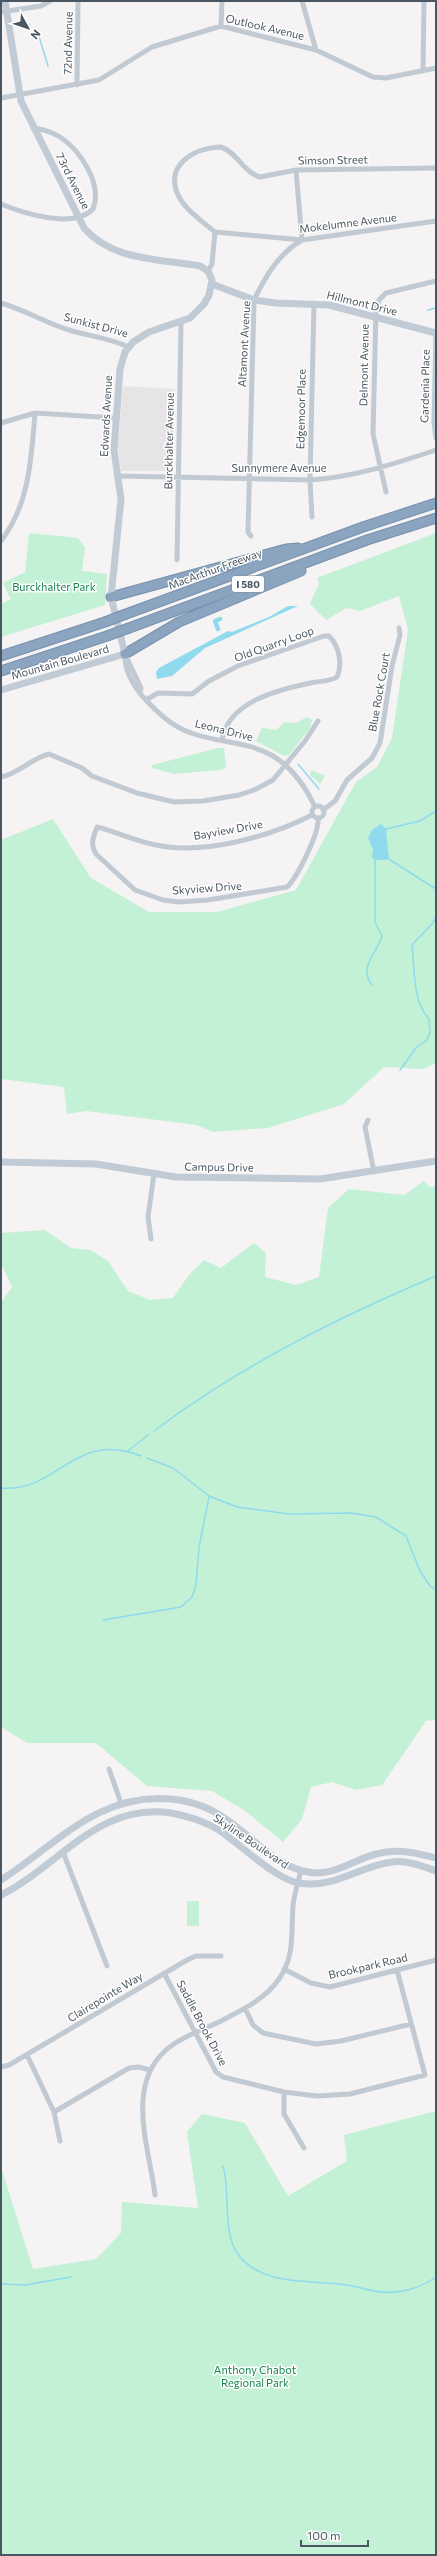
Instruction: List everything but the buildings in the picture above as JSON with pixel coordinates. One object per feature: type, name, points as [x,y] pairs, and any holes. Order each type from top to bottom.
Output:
[{"type":"highway","points":[[393,516],[436,498]]},
{"type":"highway","name":"MacArthur Freeway","points":[[1,656],[105,622],[393,516],[436,503]]},
{"type":"highway","name":"I 580","points":[[1,671],[107,636],[367,540],[436,518]]},
{"type":"highway","points":[[125,654],[185,619],[278,581],[367,540]]},
{"type":"highway","points":[[111,597],[286,549],[307,548]]},
{"type":"main road","name":"73rd Avenue","points":[[5,1],[4,12],[19,95],[33,128],[80,219],[90,235],[108,247],[138,257],[200,266],[208,271]]},
{"type":"main road","points":[[208,271],[212,284]]},
{"type":"main road","name":"Hillmont Drive","points":[[212,284],[254,300],[276,303],[314,303],[337,306],[374,318],[436,333]]},
{"type":"main road","name":"Sunkist Drive","points":[[128,347],[149,332],[190,318],[204,304],[212,284]]},
{"type":"main road","name":"Edwards Avenue","points":[[125,654],[111,597],[121,499],[119,476],[114,450],[116,418],[120,368],[128,347]]},
{"type":"main road","name":"Mountain Boulevard","points":[[1,690],[125,654]]},
{"type":"main road","name":"Campus Drive","points":[[1,1162],[96,1164],[176,1177],[320,1179],[374,1172],[436,1161]]},
{"type":"main road","name":"Skyline Boulevard","points":[[3,1879],[84,1820],[121,1803],[150,1798],[194,1803],[227,1820],[279,1860],[301,1871],[322,1873],[376,1854],[392,1851],[407,1852],[436,1858]]},
{"type":"main road","name":"Skyline Boulevard","points":[[1,1894],[89,1833],[123,1816],[156,1811],[182,1815],[207,1824],[279,1874],[298,1883],[329,1884],[379,1865],[393,1862],[414,1864],[436,1871]]},
{"type":"street","points":[[4,12],[41,6],[50,1]]},
{"type":"street","name":"72nd Avenue","points":[[77,86],[78,1]]},
{"type":"street","points":[[221,26],[222,1]]},
{"type":"street","points":[[302,1],[316,50]]},
{"type":"street","points":[[423,70],[424,1]]},
{"type":"street","name":"Outlook Avenue","points":[[1,98],[77,86],[109,76],[152,47],[221,26],[316,50],[373,77],[386,78],[436,68]]},
{"type":"street","points":[[1,204],[37,215],[69,220],[80,219],[90,213],[95,203],[92,177],[80,157],[63,139],[33,128]]},
{"type":"street","name":"Simson Street","points":[[214,232],[184,203],[177,190],[175,178],[178,166],[189,154],[202,149],[221,147],[231,152],[246,169],[260,177],[296,170],[436,168]]},
{"type":"street","points":[[296,170],[302,240]]},
{"type":"street","name":"Mokelumne Avenue","points":[[214,232],[302,240],[436,221]]},
{"type":"street","points":[[208,271],[212,264],[214,232]]},
{"type":"street","name":"Altamont Avenue","points":[[251,536],[248,532],[254,300],[271,270],[289,249],[302,240]]},
{"type":"street","name":"Delmont Avenue","points":[[386,492],[373,434],[374,318],[382,296],[393,290],[436,281]]},
{"type":"street","name":"Edgemoor Place","points":[[312,517],[310,480],[314,303]]},
{"type":"street","name":"Sunkist Drive","points":[[1,304],[26,311],[46,322],[68,330],[120,342],[128,347]]},
{"type":"street","name":"Burckhalter Avenue","points":[[177,560],[181,322]]},
{"type":"street","name":"Gardenia Place","points":[[436,333],[434,423],[436,438]]},
{"type":"street","points":[[1,423],[35,413],[116,418]]},
{"type":"street","points":[[1,541],[14,522],[26,492],[30,468],[35,413]]},
{"type":"street","name":"Sunnymere Avenue","points":[[119,476],[310,480],[338,478],[380,468],[436,450]]},
{"type":"street","name":"Blue Rock Court","points":[[323,810],[335,801],[347,780],[372,758],[380,743],[400,635],[399,628]]},
{"type":"street","name":"Old Quarry Loop","points":[[146,700],[158,693],[192,694],[209,681],[238,666],[324,636],[329,636],[334,640],[339,655],[337,677],[262,697],[229,719],[222,740]]},
{"type":"street","name":"Leona Drive","points":[[125,654],[141,688],[140,693],[163,718],[182,729],[260,750],[286,765],[302,783],[315,807]]},
{"type":"street","points":[[1,777],[7,776],[29,762],[49,754],[82,768],[92,776],[137,793],[174,802],[191,802],[224,798],[254,790],[273,780],[286,765],[318,720]]},
{"type":"street","points":[[315,807],[320,807],[323,810],[323,816],[318,818],[312,815],[315,807]]},
{"type":"street","name":"Bayview Drive","points":[[97,827],[157,845],[202,846],[272,832],[312,815]]},
{"type":"street","name":"Skyview Drive","points":[[97,827],[92,839],[96,854],[122,880],[135,890],[147,895],[179,902],[287,888],[295,878],[314,836],[318,818]]},
{"type":"street","points":[[368,1120],[365,1126],[374,1172]]},
{"type":"street","points":[[151,1239],[148,1217],[154,1174]]},
{"type":"street","points":[[109,1768],[121,1803]]},
{"type":"street","points":[[63,1852],[107,1966]]},
{"type":"street","points":[[1,1871],[3,1879]]},
{"type":"street","points":[[155,2195],[146,2148],[144,2090],[150,2070],[166,2050],[245,2008],[270,1990],[284,1970],[293,1940],[293,1907],[301,1871]]},
{"type":"street","name":"Clairepointe Way","points":[[1,2067],[8,2065],[164,1973],[196,1956],[221,1956]]},
{"type":"street","name":"Brookpark Road","points":[[284,1970],[311,1983],[330,1987],[436,1960]]},
{"type":"street","name":"Saddle Brook Drive","points":[[164,1973],[216,2072],[222,2077],[284,2092],[334,2096],[425,2075],[397,1970]]},
{"type":"street","points":[[245,2008],[253,2025],[263,2033],[316,2044],[341,2042],[411,2024]]},
{"type":"street","points":[[27,2054],[54,2112],[60,2141]]},
{"type":"street","points":[[54,2112],[129,2068],[138,2067],[150,2070]]},
{"type":"street","points":[[284,2092],[284,2114],[304,2148]]},
{"type":"shaded area","points":[[123,386],[175,389],[172,471],[121,471],[118,448]]},
{"type":"green space","name":"Burckhalter Park","points":[[29,533],[78,538],[85,548],[82,571],[107,574],[105,605],[1,637],[1,604],[11,599],[3,583],[25,572]]},
{"type":"green space","points":[[436,533],[436,1063],[423,1069],[384,1067],[344,1104],[268,1128],[213,1132],[197,1125],[86,1111],[67,1114],[64,1087],[1,1079],[1,840],[53,819],[91,878],[149,912],[217,912],[296,890],[356,782],[377,767],[392,738],[408,630],[399,596],[360,611],[346,608],[326,620],[310,604],[319,584],[317,578]]},
{"type":"green space","points":[[307,717],[312,720],[310,728],[289,755],[284,756],[256,741],[262,728],[276,730],[285,722],[296,723]]},
{"type":"green space","points":[[218,748],[224,748],[226,768],[221,770],[174,774],[152,768],[152,765]]},
{"type":"green space","points":[[312,770],[325,776],[320,784],[310,775]]},
{"type":"green space","points":[[424,1181],[430,1187],[436,1186],[436,1720],[426,1721],[382,1785],[356,1790],[332,1782],[311,1787],[302,1819],[283,1842],[244,1810],[212,1791],[147,1786],[96,1743],[27,1743],[1,1727],[1,1303],[12,1287],[1,1263],[1,1233],[45,1230],[71,1248],[90,1250],[108,1261],[128,1291],[150,1300],[173,1298],[189,1275],[204,1260],[221,1268],[254,1243],[266,1253],[265,1277],[296,1285],[319,1277],[328,1208],[349,1189],[404,1195]]},
{"type":"green space","points":[[187,1901],[199,1901],[199,1926],[187,1926]]},
{"type":"green space","name":"Anthony Chabot Regional Park","points":[[436,2111],[436,2555],[1,2555],[1,2167],[33,2269],[96,2259],[121,2233],[122,2202],[198,2208],[187,2132],[202,2114],[245,2123],[288,2196],[347,2161],[344,2135]]},
{"type":"water","points":[[288,606],[298,606],[205,648],[172,676],[157,679],[156,672],[159,668],[228,631],[232,632],[269,617]]},
{"type":"water","points":[[381,824],[386,829],[389,858],[386,860],[375,860],[372,857],[373,849],[368,838],[372,830]]},
{"type":"waterway","points":[[38,33],[48,66]]},
{"type":"waterway","points":[[428,310],[436,308]]},
{"type":"waterway","points":[[218,629],[215,621],[220,619]]},
{"type":"waterway","points":[[298,764],[319,789]]},
{"type":"waterway","points":[[386,829],[420,821],[436,811]]},
{"type":"waterway","points":[[387,858],[436,889]]},
{"type":"waterway","points":[[372,985],[368,978],[368,966],[382,936],[375,922],[375,860]]},
{"type":"waterway","points":[[400,1070],[416,1048],[427,1040],[430,1032],[429,1019],[424,1012],[417,994],[412,945],[433,923],[436,916]]},
{"type":"waterway","points":[[154,1431],[220,1385],[255,1364],[326,1326],[436,1276]]},
{"type":"waterway","points":[[128,1451],[148,1435]]},
{"type":"waterway","points":[[1,1488],[21,1487],[38,1481],[83,1456],[99,1450],[118,1450],[141,1456]]},
{"type":"waterway","points":[[147,1458],[173,1468],[209,1496],[237,1507],[289,1514],[351,1513],[376,1517],[406,1536],[420,1571],[430,1586],[436,1590]]},
{"type":"waterway","points":[[103,1620],[181,1607],[192,1597],[196,1585],[199,1547],[209,1497]]},
{"type":"waterway","points":[[223,2166],[230,2237],[234,2248],[240,2257],[251,2267],[263,2273],[290,2280],[332,2283],[388,2292],[410,2289],[426,2283],[436,2277]]},
{"type":"waterway","points":[[1,2284],[25,2285],[71,2277]]}]
